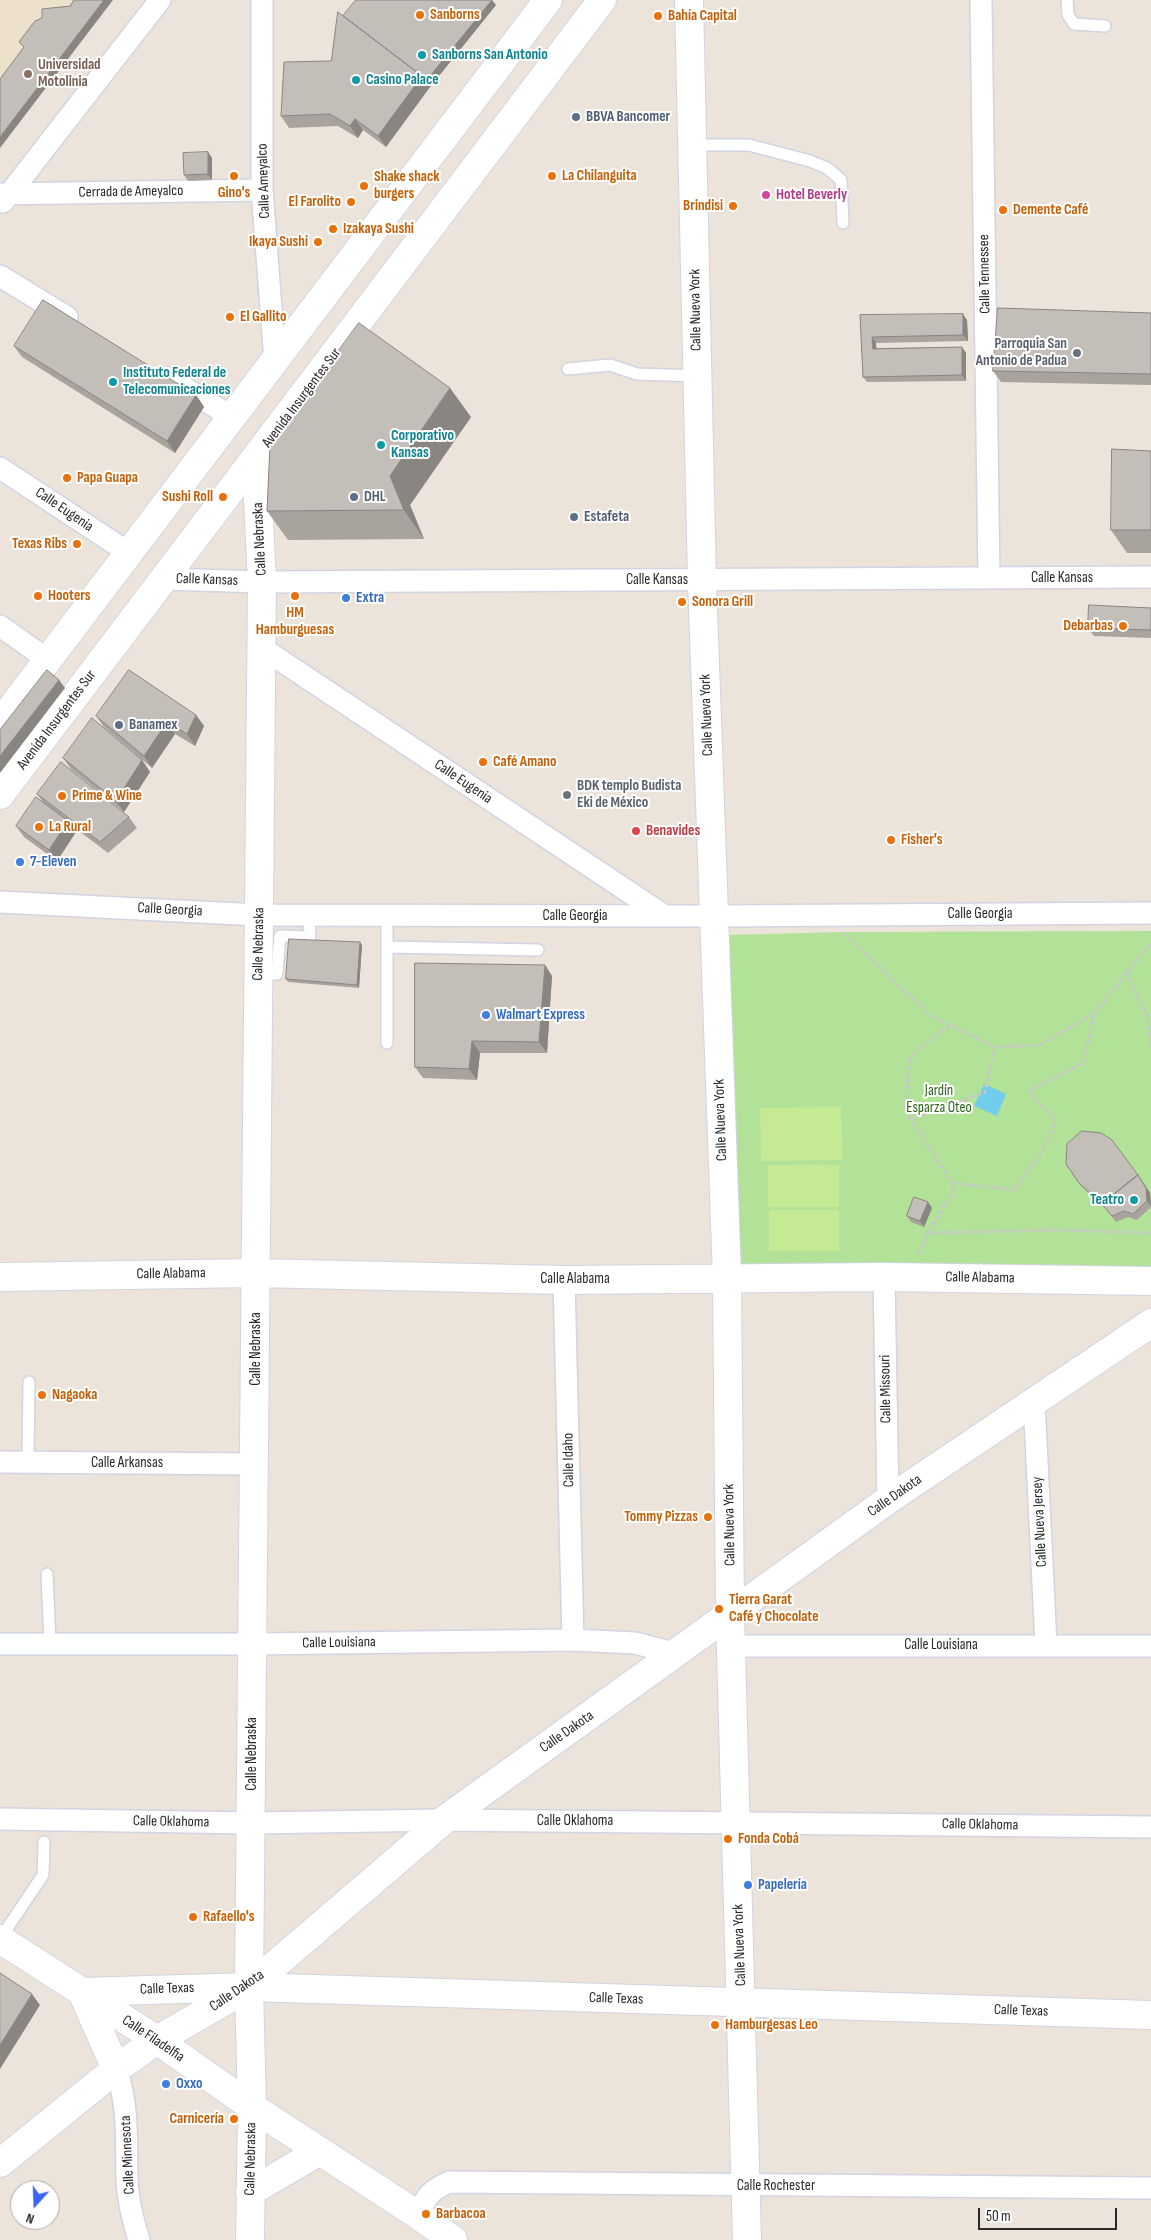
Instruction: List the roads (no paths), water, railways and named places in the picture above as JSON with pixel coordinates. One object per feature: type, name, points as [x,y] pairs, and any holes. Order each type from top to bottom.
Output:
[{"type":"street","points":[[3,198],[160,0]]},
{"type":"street","name":"Calle Ameyalco","points":[[262,0],[262,190],[275,361]]},
{"type":"street","points":[[0,723],[548,0]]},
{"type":"street","name":"Avenida Insurgentes Sur","points":[[0,795],[602,0]]},
{"type":"street","name":"Calle Nueva York","points":[[689,0],[702,580],[713,916],[728,1277],[730,1613],[747,2240]]},
{"type":"street","name":"Calle Tennessee","points":[[981,0],[989,578]]},
{"type":"street","name":"Cerrada de Ameyalco","points":[[3,198],[262,190]]},
{"type":"street","points":[[0,276],[83,326]]},
{"type":"street","points":[[150,367],[232,417]]},
{"type":"street","name":"Calle Nebraska","points":[[250,2240],[252,2107],[249,1987],[262,648],[262,582],[256,458]]},
{"type":"street","name":"Calle Eugenia","points":[[0,468],[129,553]]},
{"type":"street","name":"Calle Kansas","points":[[164,579],[262,582],[1151,577]]},
{"type":"street","points":[[0,626],[48,660]]},
{"type":"street","name":"Calle Eugenia","points":[[262,648],[664,916]]},
{"type":"street","name":"Calle Georgia","points":[[0,902],[309,915],[713,916],[1151,913]]},
{"type":"street","name":"Calle Alabama","points":[[0,1277],[256,1273],[564,1280],[884,1277],[1151,1281]]},
{"type":"street","name":"Calle Missouri","points":[[884,1277],[888,1500]]},
{"type":"street","name":"Calle Idaho","points":[[564,1280],[573,1640]]},
{"type":"street","name":"Calle Dakota","points":[[0,2163],[116,2069],[156,2040],[249,1987],[444,1820],[677,1654],[730,1613],[888,1500],[1151,1323]]},
{"type":"street","name":"Calle Nueva Jersey","points":[[1034,1400],[1046,1645]]},
{"type":"street","name":"Calle Arkansas","points":[[0,1462],[255,1464]]},
{"type":"street","name":"Calle Louisiana","points":[[0,1644],[253,1644],[573,1640],[635,1643],[677,1654]]},
{"type":"street","name":"Calle Louisiana","points":[[732,1646],[1151,1646]]},
{"type":"street","name":"Calle Oklahoma","points":[[0,1818],[252,1823],[444,1820],[1151,1827]]},
{"type":"street","name":"Calle Filadelfia","points":[[0,1939],[156,2040],[252,2107],[418,2215],[453,2240]]},
{"type":"street","name":"Calle Texas","points":[[82,1992],[249,1987],[1151,2015]]},
{"type":"street","points":[[82,1992],[116,2069]]},
{"type":"street","name":"Calle Minnesota","points":[[116,2069],[126,2106],[127,2182],[133,2220],[139,2240]]},
{"type":"street","points":[[250,2192],[320,2151]]},
{"type":"street","name":"Calle Rochester","points":[[418,2215],[424,2201],[434,2188],[449,2182],[1151,2188]]},
{"type":"lane","points":[[1067,0],[1068,15],[1074,24],[1105,26]]},
{"type":"lane","points":[[693,145],[750,145],[810,161],[827,168],[841,180],[843,223]]},
{"type":"lane","points":[[568,368],[610,365],[638,374],[698,376]]},
{"type":"lane","points":[[259,974],[277,974],[280,936],[310,937],[309,915]]},
{"type":"lane","points":[[387,915],[387,1044]]},
{"type":"lane","points":[[387,947],[538,950]]},
{"type":"lane","points":[[28,1462],[29,1382]]},
{"type":"lane","points":[[47,1574],[50,1644]]},
{"type":"lane","points":[[0,1939],[43,1875],[44,1842]]},
{"type":"water","points":[[984,1084],[1006,1094],[997,1116],[974,1106]]},
{"type":"place","name":"Sanborns","points":[[420,15]]},
{"type":"place","name":"Bahía Capital","points":[[658,16]]},
{"type":"place","name":"Sanborns San Antonio","points":[[422,55]]},
{"type":"place","name":"Universidad Motolinia","points":[[28,74]]},
{"type":"place","name":"Casino Palace","points":[[356,80]]},
{"type":"place","name":"BBVA Bancomer","points":[[576,117]]},
{"type":"place","name":"Gino's","points":[[234,176]]},
{"type":"place","name":"La Chilanguita","points":[[552,176]]},
{"type":"place","name":"Shake shack burgers","points":[[364,186]]},
{"type":"place","name":"Hotel Beverly","points":[[766,195]]},
{"type":"place","name":"El Farolito","points":[[351,202]]},
{"type":"place","name":"Brindisi","points":[[733,206]]},
{"type":"place","name":"Demente Café","points":[[1003,210]]},
{"type":"place","name":"Izakaya Sushi","points":[[333,229]]},
{"type":"place","name":"Ikaya Sushi","points":[[318,242]]},
{"type":"place","name":"El Gallito","points":[[230,317]]},
{"type":"place","name":"Parroquia San Antonio de Padua","points":[[1077,353]]},
{"type":"place","name":"Instituto Federal de Telecomunicaciones","points":[[113,382]]},
{"type":"place","name":"Corporativo Kansas","points":[[381,445]]},
{"type":"place","name":"Papa Guapa","points":[[67,478]]},
{"type":"place","name":"Sushi Roll","points":[[223,497]]},
{"type":"place","name":"DHL","points":[[354,497]]},
{"type":"place","name":"Estafeta","points":[[574,517]]},
{"type":"place","name":"Texas Ribs","points":[[77,544]]},
{"type":"place","name":"Hooters","points":[[38,596]]},
{"type":"place","name":"HM Hamburguesas","points":[[295,596]]},
{"type":"place","name":"Extra","points":[[346,598]]},
{"type":"place","name":"Sonora Grill","points":[[682,602]]},
{"type":"place","name":"Debarbas","points":[[1123,626]]},
{"type":"place","name":"Banamex","points":[[119,725]]},
{"type":"place","name":"Café Amano","points":[[483,762]]},
{"type":"place","name":"BDK templo Budista Eki de México","points":[[567,795]]},
{"type":"place","name":"Prime & Wine","points":[[62,796]]},
{"type":"place","name":"La Rural","points":[[39,827]]},
{"type":"place","name":"Benavides","points":[[636,831]]},
{"type":"place","name":"Fisher's","points":[[891,840]]},
{"type":"place","name":"7-Eleven","points":[[20,862]]},
{"type":"place","name":"Walmart Express","points":[[486,1015]]},
{"type":"place","name":"Teatro","points":[[1134,1200]]},
{"type":"place","name":"Nagaoka","points":[[42,1395]]},
{"type":"place","name":"Tommy Pizzas","points":[[708,1517]]},
{"type":"place","name":"Tierra Garat Café y Chocolate","points":[[719,1609]]},
{"type":"place","name":"Fonda Cobá","points":[[728,1839]]},
{"type":"place","name":"Papelería","points":[[748,1885]]},
{"type":"place","name":"Rafaello's","points":[[193,1917]]},
{"type":"place","name":"Hamburgesas Leo","points":[[715,2025]]},
{"type":"place","name":"Oxxo","points":[[166,2084]]},
{"type":"place","name":"Carnicería","points":[[234,2119]]},
{"type":"place","name":"Barbacoa","points":[[426,2214]]},
{"type":"park label","name":"Jardín Esparza Oteo","points":[[939,1100]]}]
